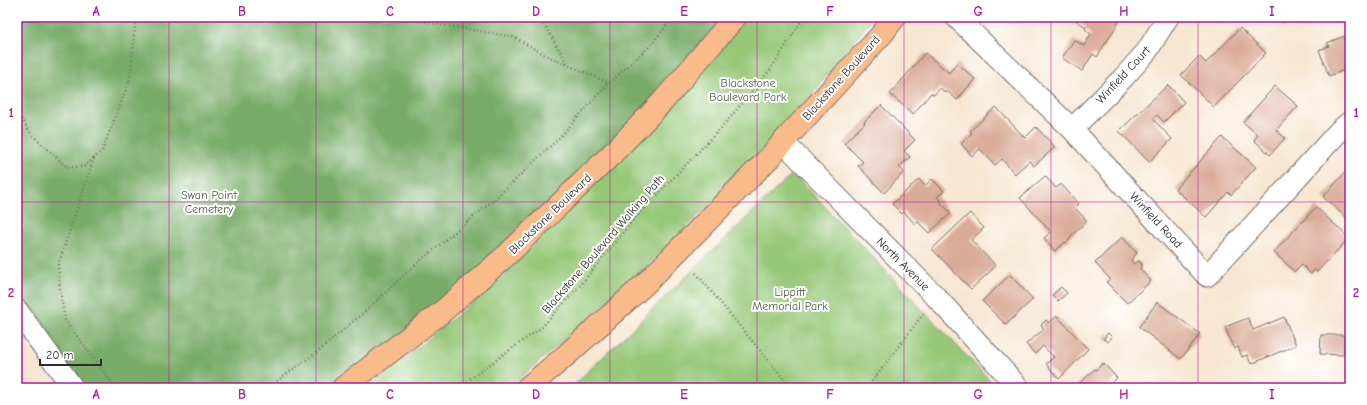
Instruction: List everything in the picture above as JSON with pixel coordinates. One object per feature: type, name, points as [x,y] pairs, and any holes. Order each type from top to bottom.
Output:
[{"type":"main road","name":"Blackstone Boulevard","points":[[343,388],[443,311],[509,253],[614,152],[663,101],[735,17]]},
{"type":"main road","name":"Blackstone Boulevard","points":[[527,388],[563,358],[646,283],[770,157],[882,34],[895,17]]},
{"type":"street","name":"Winfield Road","points":[[956,17],[1072,129],[1207,276],[1340,130],[1350,122]]},
{"type":"street","name":"Winfield Court","points":[[1072,129],[1124,77],[1147,51],[1168,17]]},
{"type":"street","name":"North Avenue","points":[[783,142],[936,297],[1019,388]]},
{"type":"street","points":[[17,310],[73,388]]},
{"type":"path","points":[[17,112],[31,134],[67,167],[84,167],[102,151],[130,79],[136,17]]},
{"type":"path","points":[[402,17],[514,37],[543,54],[609,84]]},
{"type":"path","points":[[540,17],[568,65]]},
{"type":"path","points":[[267,388],[320,350],[370,307],[414,266],[495,199],[557,140],[609,84],[651,45],[674,17]]},
{"type":"path","name":"Blackstone Boulevard Walking Path","points":[[457,388],[542,327],[583,282],[632,221],[722,127],[766,75],[804,17]]},
{"type":"path","points":[[94,157],[58,265],[60,290],[65,320],[116,388]]},
{"type":"path","points":[[696,273],[791,388]]},
{"type":"path","points":[[867,388],[936,297]]},
{"type":"green space","name":"Swan Point Cemetery","points":[[17,17],[737,17],[609,157],[344,388],[83,388],[17,296]]},
{"type":"green space","name":"Blackstone Boulevard Park","points":[[745,17],[873,17],[807,101],[735,180],[632,280],[509,388],[366,388],[389,371],[497,282],[580,199]]},
{"type":"green space","name":"Lippitt Memorial Park","points":[[793,173],[997,388],[571,388]]},
{"type":"building","points":[[1077,17],[1118,17],[1117,18],[1120,20],[1097,57],[1093,54],[1082,71],[1062,58],[1074,40],[1084,46],[1091,34],[1085,29],[1086,27],[1075,20]]},
{"type":"building","points":[[1265,17],[1274,17],[1271,21]]},
{"type":"building","points":[[1274,17],[1287,17],[1283,23]]},
{"type":"building","points":[[1240,28],[1266,53],[1214,107],[1181,75],[1199,56],[1206,63]]},
{"type":"building","points":[[1344,36],[1345,40],[1350,39],[1350,68],[1329,76],[1319,50],[1329,46],[1327,43]]},
{"type":"building","points":[[925,53],[949,73],[957,63],[975,79],[957,100],[947,91],[946,93],[940,88],[934,95],[931,93],[913,114],[890,94]]},
{"type":"building","points":[[1168,85],[1184,102],[1164,122],[1157,115],[1153,119],[1172,139],[1149,162],[1119,131]]},
{"type":"building","points":[[1275,86],[1298,106],[1276,130],[1285,138],[1270,155],[1254,140],[1258,135],[1243,122]]},
{"type":"building","points":[[881,105],[915,140],[904,151],[910,157],[899,167],[904,172],[884,193],[858,166],[863,162],[844,143]]},
{"type":"building","points":[[996,107],[1025,138],[1036,127],[1055,147],[1034,166],[1029,161],[1015,174],[1002,159],[995,165],[980,149],[972,156],[961,144],[972,133],[970,131]]},
{"type":"building","points":[[1222,137],[1256,167],[1231,195],[1228,192],[1206,217],[1175,189]]},
{"type":"building","points":[[1350,167],[1350,221],[1323,197]]},
{"type":"building","points":[[1045,176],[1056,188],[1061,184],[1079,204],[1075,208],[1087,221],[1070,237],[1071,238],[1066,243],[1065,242],[1055,251],[1044,238],[1051,232],[1020,198]]},
{"type":"building","points":[[919,179],[925,186],[932,179],[944,191],[937,197],[951,213],[929,233],[918,222],[915,224],[904,212],[902,214],[892,204]]},
{"type":"building","points":[[1316,207],[1349,238],[1317,272],[1314,270],[1311,274],[1302,265],[1295,272],[1274,252]]},
{"type":"building","points":[[970,213],[984,228],[971,240],[996,266],[971,289],[932,249]]},
{"type":"building","points":[[1122,237],[1137,253],[1131,260],[1134,264],[1137,261],[1140,262],[1142,265],[1140,269],[1151,281],[1127,303],[1106,282],[1110,279],[1095,263]]},
{"type":"building","points":[[1010,275],[1033,299],[1006,325],[982,301]]},
{"type":"building","points":[[1061,287],[1067,293],[1058,301],[1052,295]]},
{"type":"building","points":[[1157,302],[1200,334],[1181,359],[1139,327]]},
{"type":"building","points":[[1057,316],[1088,349],[1059,379],[1046,364],[1054,357],[1043,346],[1035,354],[1026,344],[1044,329],[1041,325],[1046,320],[1049,323]]},
{"type":"building","points":[[1284,317],[1296,345],[1251,364],[1247,355],[1242,357],[1238,347],[1234,349],[1225,327],[1248,318],[1253,330]]},
{"type":"building","points":[[1108,333],[1112,337],[1108,342],[1103,339]]},
{"type":"building","points":[[1321,335],[1344,335],[1344,355],[1320,354]]},
{"type":"building","points":[[1103,363],[1117,378],[1110,384],[1113,388],[1074,388],[1095,369],[1096,370]]}]
